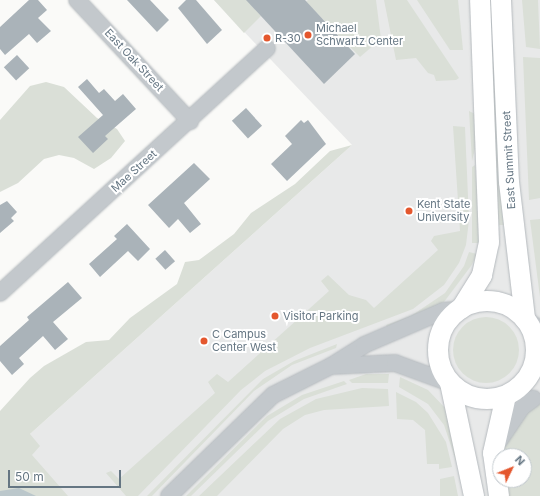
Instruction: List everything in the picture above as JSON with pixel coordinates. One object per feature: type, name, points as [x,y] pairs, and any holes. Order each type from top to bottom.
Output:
[{"type":"main road","name":"East Summit Street","points":[[452,310],[482,275],[483,264],[489,243],[480,0]]},
{"type":"main road","name":"East Summit Street","points":[[501,0],[509,182],[532,324]]},
{"type":"main road","points":[[474,496],[450,383],[438,357],[438,343],[442,330],[452,310],[471,304],[495,301],[516,310],[532,324],[535,339],[535,362],[529,376],[506,396],[494,448]]},
{"type":"main road","points":[[450,383],[476,398],[506,396]]},
{"type":"street","name":"East Oak Street","points":[[77,0],[190,121]]},
{"type":"street","name":"Mae Street","points":[[0,293],[190,121],[267,48]]},
{"type":"street","points":[[169,496],[255,410],[289,385],[331,366],[364,345],[452,310]]},
{"type":"street","points":[[331,366],[395,363],[450,383]]},
{"type":"street","points":[[506,396],[536,398]]},
{"type":"street","points":[[496,448],[506,428],[536,398]]},
{"type":"shaded area","name":"Kent State University","points":[[214,0],[540,0],[540,496],[0,496],[30,434],[352,145]]},
{"type":"shaded area","points":[[214,0],[247,0],[261,16],[244,33]]},
{"type":"shaded area","points":[[308,0],[376,0],[381,39],[360,57],[306,2]]},
{"type":"shaded area","points":[[384,0],[407,0],[459,78],[456,80],[436,81],[434,75],[428,73],[416,58],[396,60]]},
{"type":"shaded area","points":[[417,0],[458,0],[463,50],[450,50]]},
{"type":"shaded area","points":[[522,0],[538,0],[540,49],[526,47]]},
{"type":"shaded area","points":[[523,57],[540,58],[540,198],[529,200]]},
{"type":"shaded area","points":[[489,62],[497,62],[506,225],[499,225],[495,195]]},
{"type":"shaded area","points":[[46,82],[64,87],[97,118],[117,129],[125,141],[111,158],[94,169],[74,158],[59,155],[44,159],[18,183],[0,192],[0,120],[30,86]]},
{"type":"shaded area","points":[[469,111],[475,114],[477,141],[472,161]]},
{"type":"shaded area","points":[[453,126],[465,127],[469,220],[466,245],[459,263],[444,285],[413,309],[310,348],[265,371],[241,390],[138,496],[126,496],[106,473],[111,471],[119,479],[215,393],[208,382],[217,374],[228,382],[329,291],[321,281],[328,275],[349,295],[366,300],[374,308],[438,250],[431,241],[434,236],[460,231]]},
{"type":"shaded area","points":[[352,145],[30,434],[40,446],[32,455],[68,496],[0,496],[0,411],[30,378],[44,366],[86,342],[109,340],[130,318],[177,284],[185,262],[199,260],[234,234],[251,213],[295,184],[330,151]]},
{"type":"shaded area","points":[[475,165],[480,229],[479,243],[472,243],[472,167]]},
{"type":"shaded area","points":[[540,219],[540,297],[530,220]]},
{"type":"shaded area","points":[[469,252],[477,254],[471,266],[444,302],[389,332],[386,325],[411,316],[445,293],[464,266]]},
{"type":"shaded area","points":[[486,317],[498,320],[509,327],[516,338],[519,350],[516,362],[509,373],[498,380],[486,383],[474,380],[463,373],[456,362],[453,350],[456,338],[463,327],[474,320]]},
{"type":"shaded area","points":[[337,344],[336,348],[292,365],[254,391],[152,496],[147,496],[263,379],[294,361]]},
{"type":"shaded area","points":[[366,374],[389,374],[388,383],[352,383],[349,380]]},
{"type":"shaded area","points":[[400,377],[428,390],[447,410],[457,464],[444,425],[428,404],[399,387]]},
{"type":"shaded area","points":[[344,381],[347,384],[304,399],[268,421],[191,496],[186,496],[267,416],[302,395]]},
{"type":"shaded area","points":[[362,388],[388,389],[389,406],[324,410],[305,415],[283,429],[217,496],[199,496],[280,419],[316,399]]},
{"type":"shaded area","points":[[396,392],[416,402],[428,413],[446,442],[452,467],[439,469],[439,464],[427,464],[425,430],[413,420],[397,419]]},
{"type":"shaded area","points":[[540,402],[540,496],[509,496],[507,488],[532,488],[532,448],[504,448],[512,424]]},
{"type":"shaded area","points":[[454,476],[458,496],[440,496],[440,479]]},
{"type":"shaded area","points":[[19,488],[36,496],[0,496],[0,491]]},
{"type":"building","points":[[29,0],[38,0],[47,10],[38,18],[51,31],[37,43],[29,34],[5,55],[0,49],[0,27]]},
{"type":"building","points":[[127,0],[150,0],[169,20],[157,32]]},
{"type":"building","points":[[186,0],[196,0],[222,30],[207,44],[178,8]]},
{"type":"building","name":"Michael Schwartz Center","points":[[246,0],[305,0],[355,54],[324,84]]},
{"type":"building","points":[[17,55],[29,68],[16,80],[4,67]]},
{"type":"building","points":[[87,79],[99,93],[104,89],[115,101],[123,94],[136,109],[105,136],[108,139],[93,153],[78,137],[103,115],[78,87]]},
{"type":"building","points":[[246,108],[262,126],[248,139],[232,121]]},
{"type":"building","points":[[301,120],[304,123],[308,120],[326,144],[287,181],[271,164],[292,144],[285,136]]},
{"type":"building","points":[[194,163],[210,179],[184,203],[201,224],[190,233],[178,219],[169,228],[148,205]]},
{"type":"building","points":[[7,201],[17,212],[11,218],[14,221],[0,233],[0,205]]},
{"type":"building","points":[[127,224],[150,249],[138,261],[128,251],[100,277],[89,264],[117,239],[114,236]]},
{"type":"building","points":[[165,250],[175,261],[165,270],[155,259]]},
{"type":"building","points":[[68,282],[82,298],[53,322],[68,339],[55,350],[43,336],[19,358],[24,364],[12,375],[0,361],[0,346],[29,320],[27,317]]},
{"type":"place","name":"Michael Schwartz Center","points":[[308,35]]},
{"type":"place","name":"R-30","points":[[267,38]]},
{"type":"place","name":"Kent State University","points":[[409,211]]},
{"type":"place","name":"Visitor Parking","points":[[275,316]]},
{"type":"place","name":"C Campus Center West","points":[[204,341]]}]
